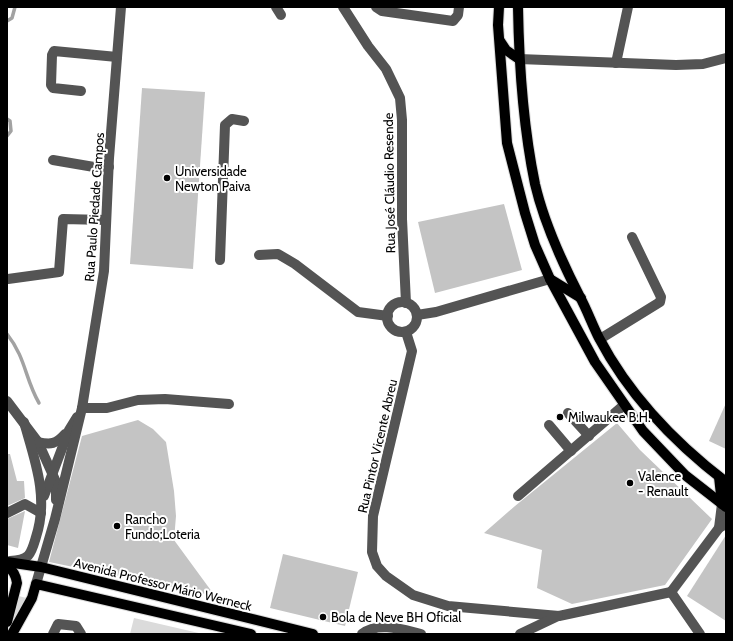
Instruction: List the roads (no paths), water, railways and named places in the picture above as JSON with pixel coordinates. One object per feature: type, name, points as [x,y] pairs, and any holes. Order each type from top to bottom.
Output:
[{"type":"main road","points":[[499,7],[498,25],[507,143],[535,245],[550,279],[595,362],[643,432],[685,475],[724,505]]},
{"type":"main road","points":[[518,7],[519,59],[527,140],[536,186],[556,244],[600,339],[633,390],[658,421],[679,443],[723,480],[724,505]]},
{"type":"main road","points":[[498,25],[501,45],[519,59]]},
{"type":"main road","points":[[550,279],[581,298]]},
{"type":"main road","name":"Avenida Professor Mário Werneck","points":[[7,561],[41,567],[313,634]]},
{"type":"main road","points":[[7,565],[14,571],[17,583],[7,622]]},
{"type":"main road","points":[[12,634],[32,598],[36,584]]},
{"type":"main road","name":"Avenida Professor Mário Werneck","points":[[36,584],[252,634]]},
{"type":"street","name":"Rua Paulo Piedade Campos","points":[[36,584],[55,519],[82,408],[104,271],[109,167],[121,7]]},
{"type":"street","name":"Rua José Cláudio Resende","points":[[343,7],[368,46],[386,69],[400,98],[402,120],[402,219],[406,303]]},
{"type":"street","points":[[376,7],[382,11],[453,21],[458,15],[459,7]]},
{"type":"street","points":[[616,63],[628,7]]},
{"type":"street","points":[[81,91],[52,88],[52,55],[54,51],[57,50],[117,57]]},
{"type":"street","points":[[519,59],[676,65],[703,64],[726,58]]},
{"type":"street","points":[[220,260],[225,125],[232,119],[244,121]]},
{"type":"street","points":[[53,160],[94,167],[109,167]]},
{"type":"street","points":[[8,279],[59,272],[63,219],[106,220]]},
{"type":"street","points":[[600,339],[660,302],[661,297],[632,237]]},
{"type":"street","points":[[259,255],[278,254],[295,264],[358,312],[388,316]]},
{"type":"street","points":[[417,316],[436,312],[550,279]]},
{"type":"street","points":[[406,303],[411,306],[417,316],[414,326],[406,332],[393,329],[390,325],[388,316],[389,311],[395,304],[406,303]]},
{"type":"street","name":"Rua Pintor Vicente Abreu","points":[[406,332],[412,351],[373,516],[372,552],[378,566],[386,576],[413,595],[448,606],[559,616],[671,592]]},
{"type":"street","points":[[82,408],[107,408],[138,400],[229,404]]},
{"type":"street","points":[[7,401],[38,442],[52,471],[56,482],[55,519]]},
{"type":"street","points":[[518,496],[624,405]]},
{"type":"street","name":"Rua Paulo Piedade Campos","points":[[43,500],[52,471],[69,430],[82,408]]},
{"type":"street","points":[[568,413],[589,436]]},
{"type":"street","points":[[7,561],[21,560],[31,553],[40,527],[43,500],[38,469],[24,422]]},
{"type":"street","points":[[550,425],[571,451]]},
{"type":"street","points":[[38,442],[52,444],[57,443],[69,430]]},
{"type":"street","points":[[7,513],[25,504],[41,513]]},
{"type":"street","points":[[700,634],[671,592],[723,526],[724,505]]},
{"type":"street","points":[[520,634],[559,616]]},
{"type":"street","points":[[53,634],[58,624],[76,626],[81,634]]},
{"type":"street","points":[[362,634],[374,629],[388,627],[421,634]]},
{"type":"waterway","points":[[7,21],[12,18],[15,7]]},
{"type":"waterway","points":[[7,119],[10,121],[11,131],[7,136]]},
{"type":"waterway","points":[[7,334],[22,360],[34,394],[39,403]]},
{"type":"place","name":"Universidade Newton Paiva","points":[[167,178]]},
{"type":"place","name":"Milwaukee B.H.","points":[[560,417]]},
{"type":"place","name":"Valence - Renault","points":[[630,483]]},
{"type":"place","name":"Rancho Fundo;Loteria","points":[[117,526]]},
{"type":"place","name":"Bola de Neve BH Oficial","points":[[323,617]]}]
